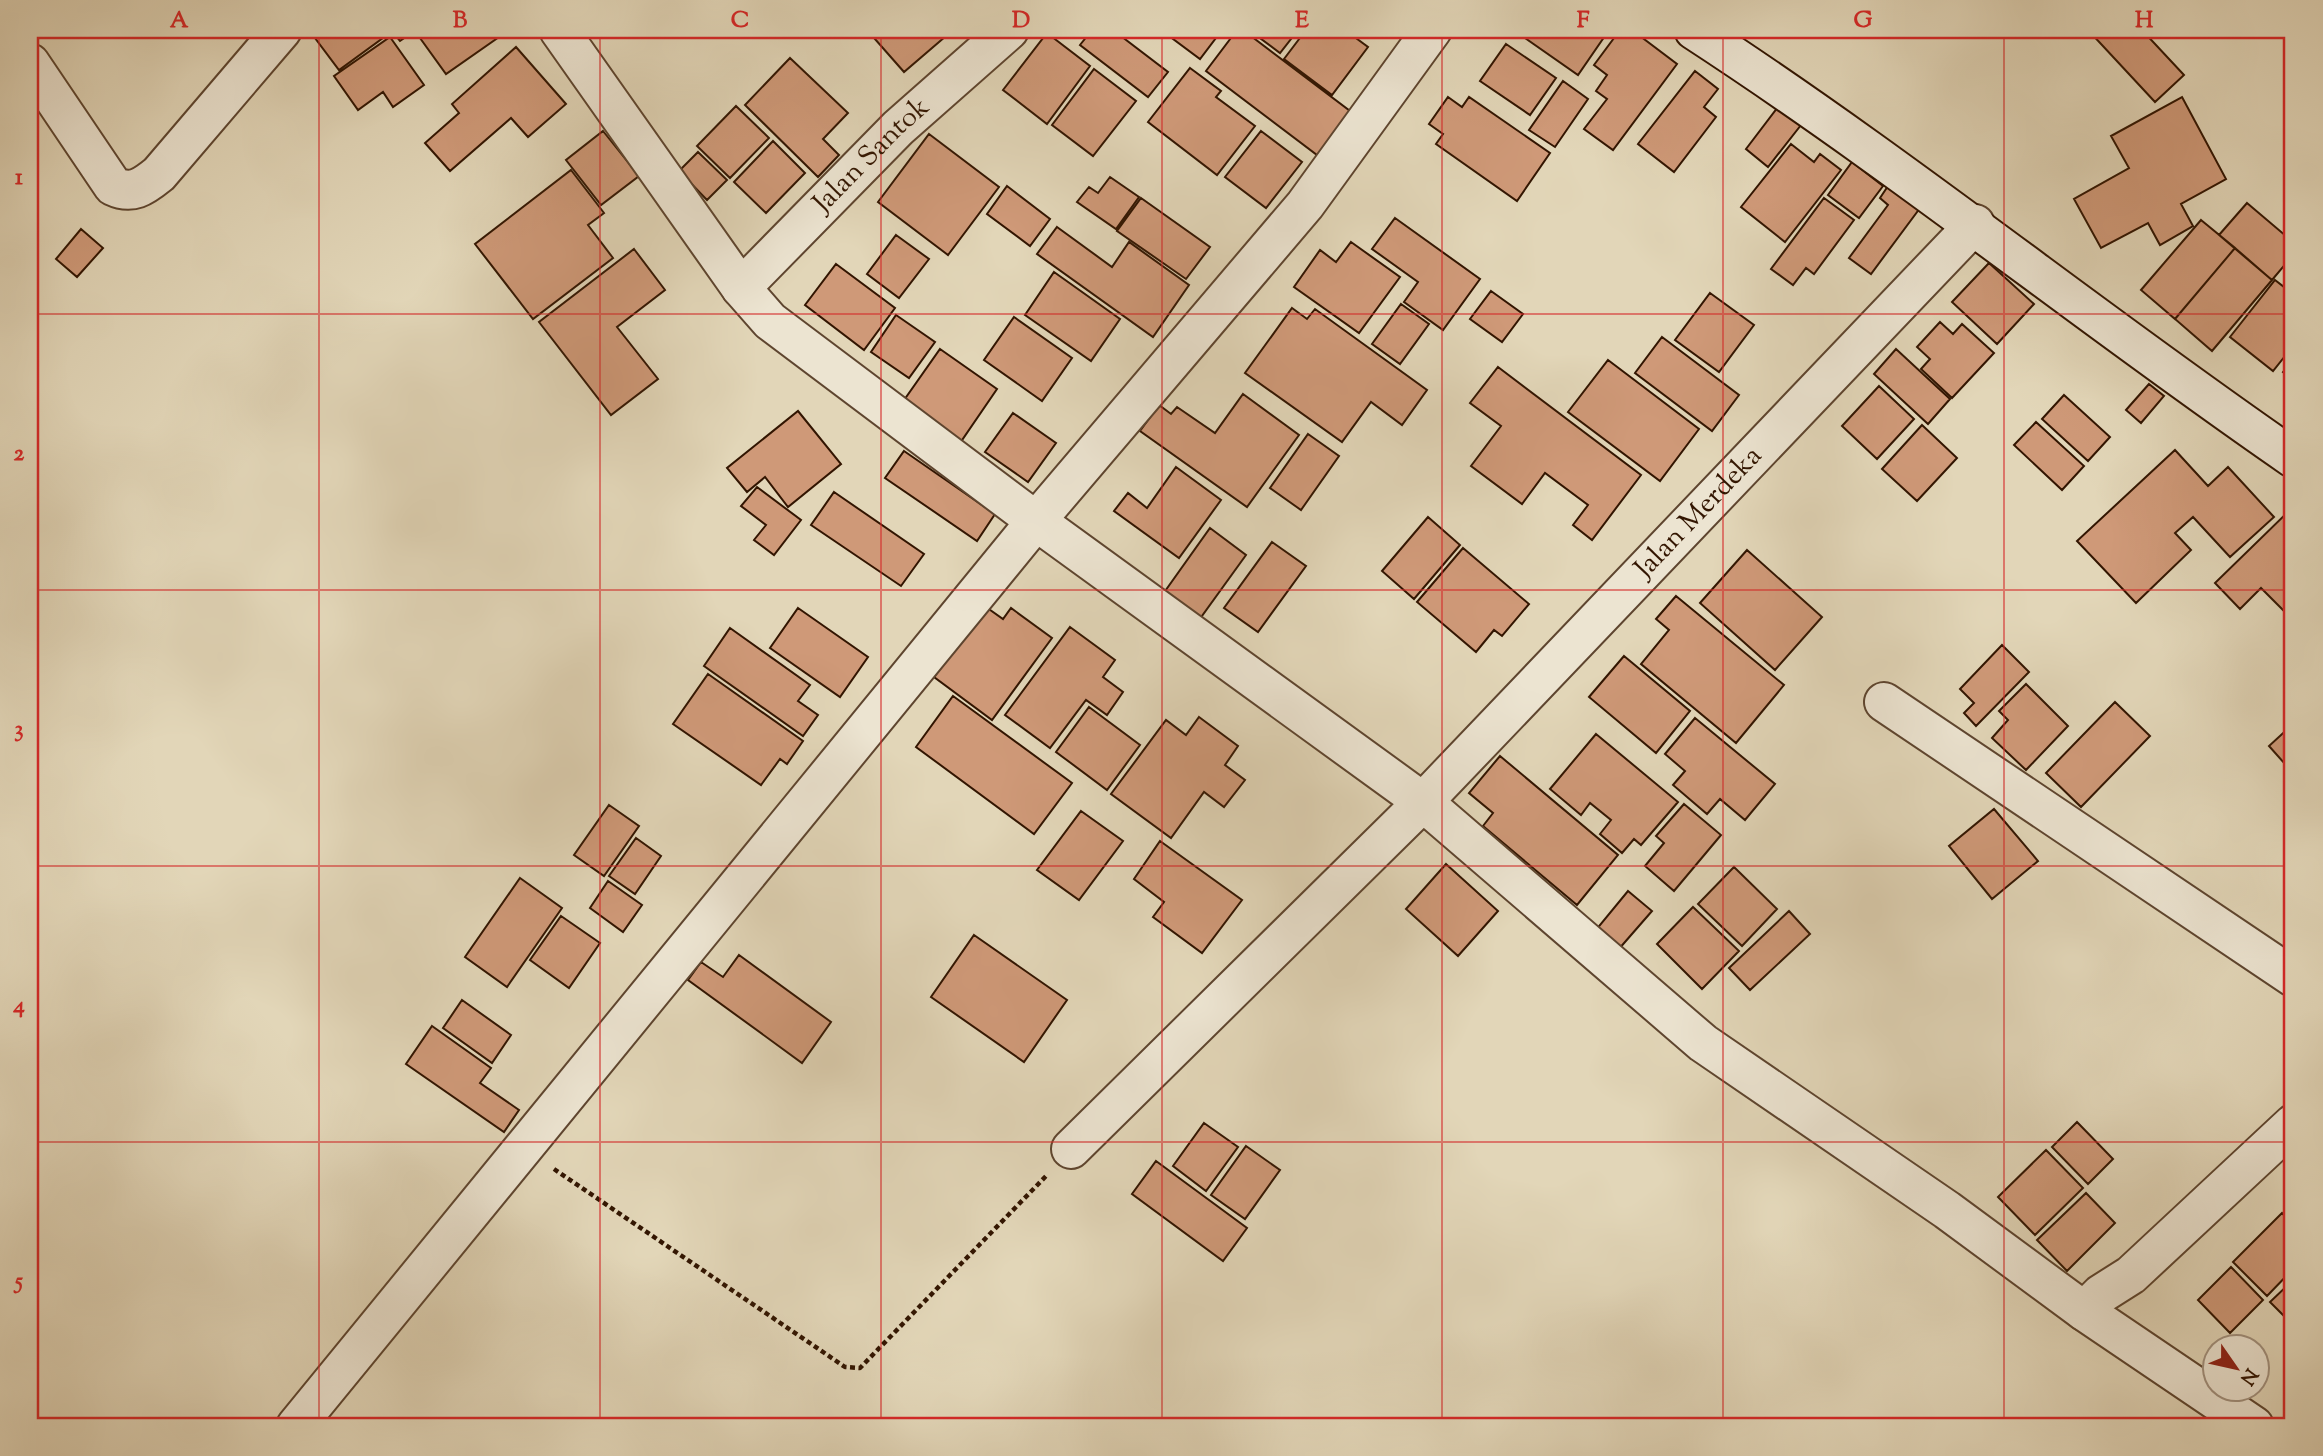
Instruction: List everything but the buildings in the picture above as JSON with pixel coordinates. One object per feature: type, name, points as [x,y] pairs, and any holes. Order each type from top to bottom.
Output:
[{"type":"street","points":[[30,63],[113,186],[123,191],[135,191],[159,174],[282,30]]},
{"type":"street","points":[[559,30],[741,288],[770,321],[1036,521],[1423,802],[1703,1043],[1947,1210],[2084,1311],[2254,1426]]},
{"type":"street","name":"Jalan Santok","points":[[741,288],[898,128],[1009,30]]},
{"type":"street","points":[[296,1426],[1036,521],[1305,205],[1432,30]]},
{"type":"street","points":[[1695,30],[1790,92],[1975,224],[2177,379],[2293,458]]},
{"type":"street","name":"Jalan Merdeka","points":[[1072,1149],[1423,802],[1975,224]]},
{"type":"street","points":[[1884,702],[2293,977]]},
{"type":"street","points":[[2084,1311],[2101,1294],[2131,1275],[2293,1125]]},
{"type":"path","points":[[523,1147],[845,1367],[853,1368],[860,1368],[1072,1149]]}]
